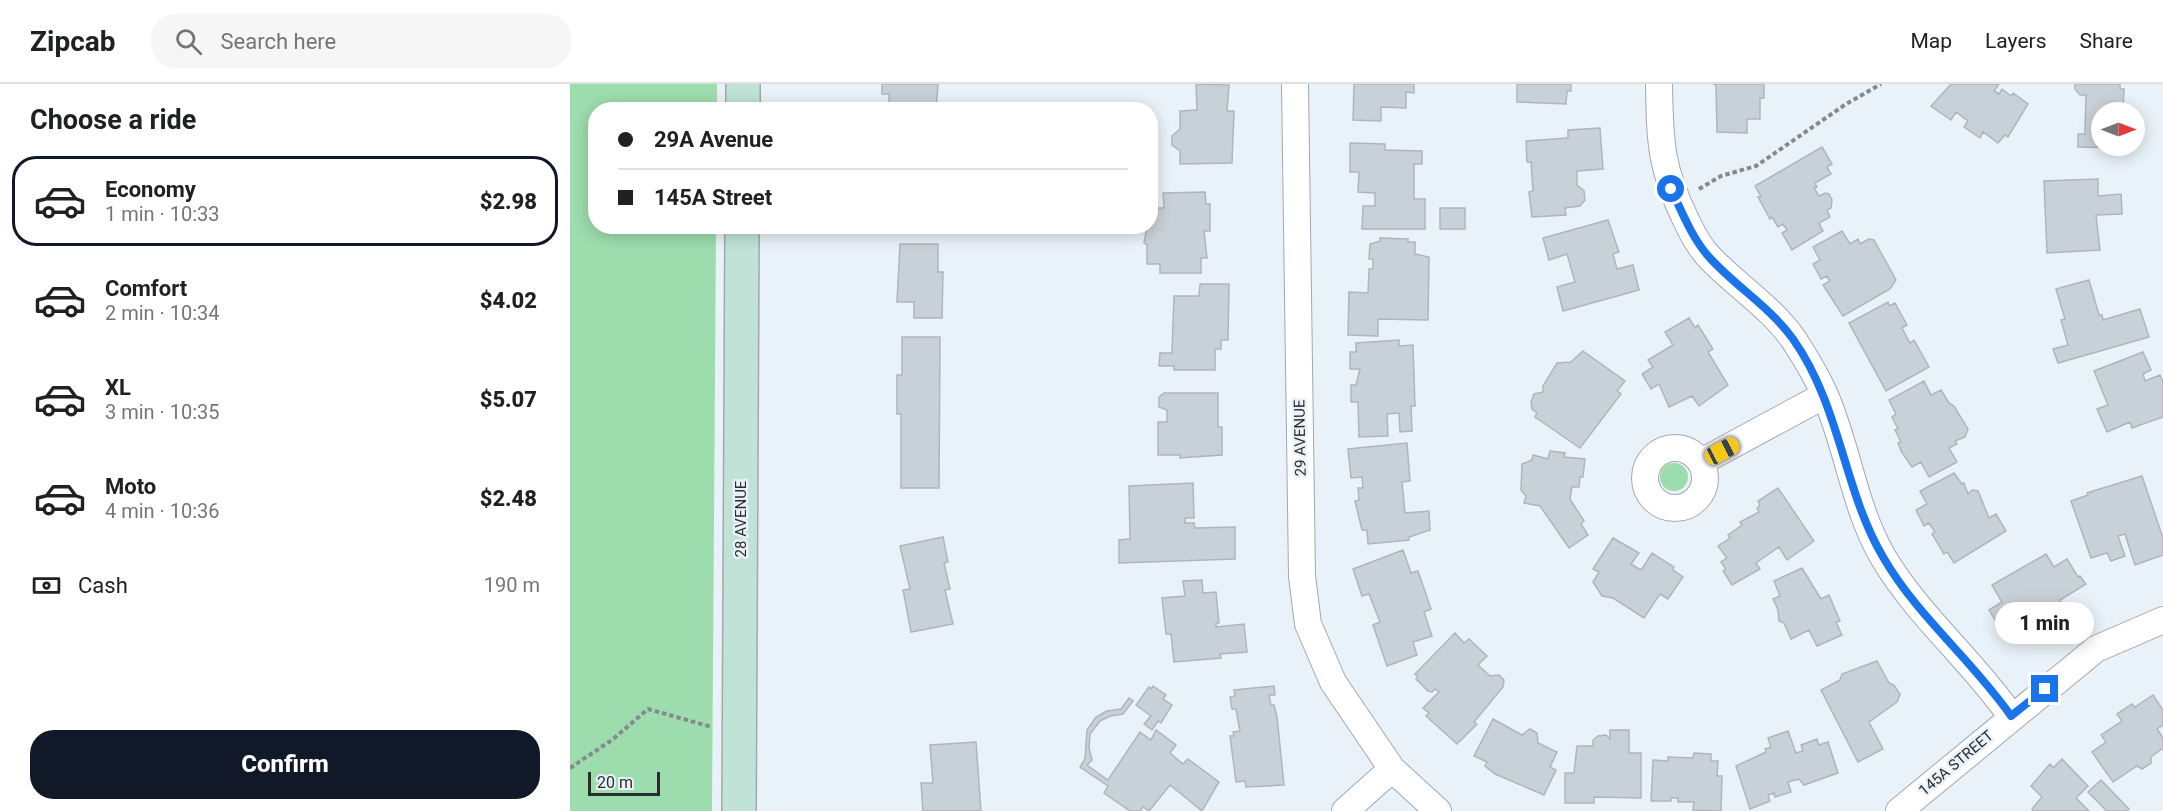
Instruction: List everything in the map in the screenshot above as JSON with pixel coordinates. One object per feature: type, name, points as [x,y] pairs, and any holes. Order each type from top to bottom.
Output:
[{"type":"street","points":[[743,84],[743,102]]},
{"type":"street","name":"29 AVENUE","points":[[1295,84],[1302,576],[1308,624],[1333,682],[1392,769]]},
{"type":"street","points":[[1659,84],[1660,136],[1666,177],[1692,232],[1708,256],[1778,321],[1794,340],[1825,395],[1865,522],[1882,556],[1904,588],[1990,686],[2011,716]]},
{"type":"street","name":"28 AVENUE","points":[[739,811],[742,234]]},
{"type":"street","points":[[1701,462],[1825,395]]},
{"type":"street","name":"145A STREET","points":[[1899,811],[2011,716],[2096,649],[2163,620]]},
{"type":"street","points":[[1345,811],[1392,769],[1438,811]]},
{"type":"path","points":[[1699,189],[1721,176],[1756,166],[1846,104],[1881,84]]},
{"type":"path","points":[[570,768],[612,740],[648,709],[718,728]]},
{"type":"green space","points":[[570,84],[717,84],[717,102],[588,102],[588,234],[716,234],[712,811],[570,811]]},
{"type":"green space","points":[[1674,463],[1684,467],[1688,477],[1684,487],[1674,491],[1664,487],[1660,477],[1664,467]]},
{"type":"building","points":[[882,84],[938,84],[937,102],[889,102],[889,94],[882,94]]},
{"type":"building","points":[[1196,84],[1229,85],[1227,111],[1234,111],[1232,163],[1180,164],[1180,151],[1172,145],[1172,136],[1180,129],[1180,111],[1197,110]]},
{"type":"building","points":[[1354,84],[1414,84],[1414,93],[1406,92],[1406,108],[1381,107],[1381,121],[1353,120]]},
{"type":"building","points":[[1517,84],[1571,84],[1571,91],[1567,91],[1566,104],[1517,102]]},
{"type":"building","points":[[1713,84],[1764,84],[1764,98],[1760,98],[1760,119],[1747,119],[1747,133],[1717,132],[1716,85]]},
{"type":"building","points":[[1951,84],[1999,84],[1994,91],[1999,94],[2002,89],[2011,96],[2013,93],[2028,104],[2008,137],[2005,135],[1998,143],[1983,132],[1980,138],[1964,127],[1968,121],[1956,112],[1951,120],[1931,106]]},
{"type":"building","points":[[2075,84],[2120,84],[2120,89],[2124,89],[2123,102],[2091,102],[2091,147],[2078,147],[2078,134],[2085,134],[2086,95],[2080,95],[2075,89]]},
{"type":"building","points":[[1600,128],[1603,169],[1577,171],[1577,185],[1584,191],[1585,200],[1580,206],[1565,208],[1566,215],[1532,217],[1529,192],[1533,191],[1531,162],[1527,162],[1526,141],[1568,138],[1568,130]]},
{"type":"building","points":[[1350,143],[1385,144],[1385,150],[1422,151],[1422,164],[1414,164],[1414,199],[1425,199],[1425,229],[1362,229],[1363,206],[1375,206],[1375,193],[1358,192],[1359,172],[1350,172]]},
{"type":"building","points":[[1822,147],[1832,164],[1827,167],[1831,174],[1815,183],[1817,187],[1814,188],[1819,196],[1829,194],[1832,200],[1831,208],[1827,210],[1830,217],[1819,223],[1823,231],[1792,250],[1782,233],[1787,230],[1783,224],[1778,227],[1772,217],[1770,219],[1758,197],[1761,196],[1755,186]]},
{"type":"building","points":[[2098,179],[2098,196],[2121,194],[2122,214],[2096,215],[2100,250],[2047,253],[2044,181]]},
{"type":"building","points":[[1205,192],[1206,204],[1210,204],[1210,231],[1204,231],[1207,258],[1201,258],[1201,273],[1160,273],[1160,264],[1147,264],[1147,245],[1144,243],[1146,234],[1158,234],[1158,208],[1164,208],[1163,193]]},
{"type":"building","points":[[1440,208],[1465,208],[1465,229],[1440,229]]},
{"type":"building","points":[[1608,220],[1619,252],[1613,254],[1617,269],[1633,265],[1639,290],[1563,311],[1557,287],[1575,282],[1567,254],[1549,260],[1543,238]]},
{"type":"building","points":[[1842,231],[1850,244],[1858,239],[1860,244],[1869,239],[1874,240],[1896,280],[1890,289],[1843,316],[1823,285],[1830,281],[1827,276],[1821,279],[1813,264],[1820,260],[1813,247]]},
{"type":"building","points":[[1380,238],[1408,239],[1408,242],[1415,242],[1415,254],[1429,257],[1428,320],[1378,319],[1378,336],[1348,335],[1349,292],[1368,293],[1369,269],[1373,269],[1373,259],[1369,259],[1370,244],[1380,241]]},
{"type":"building","points":[[900,244],[938,244],[938,272],[943,272],[942,318],[914,318],[914,302],[897,302]]},
{"type":"building","points":[[2089,280],[2099,315],[2102,315],[2103,320],[2140,309],[2149,337],[2058,363],[2053,349],[2068,345],[2061,320],[2065,319],[2056,289]]},
{"type":"building","points":[[1200,284],[1229,284],[1228,340],[1221,340],[1221,349],[1215,349],[1215,370],[1174,370],[1174,366],[1159,366],[1160,353],[1172,353],[1174,296],[1199,296]]},
{"type":"building","points":[[1888,302],[1889,306],[1895,303],[1907,325],[1902,328],[1910,343],[1914,340],[1929,367],[1886,391],[1849,323]]},
{"type":"building","points":[[1689,318],[1695,328],[1698,325],[1713,349],[1708,352],[1728,385],[1699,406],[1692,396],[1669,407],[1659,384],[1651,389],[1642,374],[1653,367],[1648,360],[1673,345],[1665,332]]},
{"type":"building","points":[[902,337],[940,337],[939,488],[901,488],[901,414],[897,414],[897,375],[902,375]]},
{"type":"building","points":[[1399,340],[1399,346],[1413,345],[1415,406],[1411,406],[1412,431],[1400,432],[1399,413],[1387,414],[1388,436],[1359,437],[1358,402],[1351,402],[1351,385],[1356,385],[1360,369],[1350,369],[1350,352],[1356,352],[1356,343]]},
{"type":"building","points":[[1583,351],[1625,381],[1617,391],[1621,394],[1580,448],[1535,417],[1537,413],[1532,409],[1531,402],[1534,394],[1543,392],[1543,386],[1557,363],[1571,362]]},
{"type":"building","points":[[2143,352],[2151,370],[2143,374],[2145,381],[2160,375],[2163,382],[2163,417],[2132,428],[2130,422],[2107,432],[2097,409],[2108,405],[2094,371]]},
{"type":"building","points":[[1924,381],[1931,395],[1941,390],[1968,429],[1965,437],[1955,441],[1957,444],[1949,448],[1957,462],[1929,477],[1921,462],[1912,467],[1901,451],[1898,443],[1901,442],[1895,430],[1898,429],[1892,417],[1896,414],[1889,400]]},
{"type":"building","points":[[1164,393],[1218,393],[1218,427],[1222,427],[1222,455],[1180,458],[1180,455],[1158,455],[1158,422],[1167,422],[1167,410],[1159,407],[1159,397]]},
{"type":"building","points":[[1407,443],[1410,481],[1402,482],[1405,513],[1429,511],[1430,530],[1409,537],[1409,540],[1368,544],[1367,530],[1362,530],[1355,501],[1359,500],[1358,488],[1363,488],[1362,477],[1351,478],[1348,449]]},
{"type":"building","points":[[1550,451],[1565,453],[1564,457],[1585,459],[1583,477],[1580,477],[1579,487],[1572,487],[1570,499],[1584,521],[1581,524],[1588,535],[1569,548],[1540,506],[1524,503],[1526,496],[1521,490],[1522,464],[1532,460],[1533,455],[1548,459]]},
{"type":"building","points":[[1954,473],[1962,484],[1964,483],[1968,494],[1972,490],[1978,491],[1989,518],[1996,514],[2006,531],[1954,563],[1947,552],[1944,554],[1932,534],[1935,532],[1929,523],[1924,526],[1916,510],[1927,504],[1920,491]]},
{"type":"building","points":[[2142,476],[2163,538],[2163,555],[2135,565],[2125,534],[2118,536],[2125,556],[2111,561],[2107,553],[2091,558],[2071,501],[2088,495],[2087,493]]},
{"type":"building","points":[[1193,483],[1194,518],[1185,518],[1185,523],[1194,523],[1195,528],[1235,527],[1235,559],[1119,563],[1119,540],[1130,539],[1129,486]]},
{"type":"building","points":[[1778,488],[1814,541],[1787,560],[1779,547],[1756,563],[1760,569],[1732,585],[1723,571],[1726,569],[1721,562],[1727,558],[1718,546],[1730,538],[1728,535],[1742,525],[1740,522],[1759,512],[1758,501]]},
{"type":"building","points":[[943,537],[948,562],[944,563],[950,589],[945,590],[953,624],[911,632],[903,590],[910,589],[900,546]]},
{"type":"building","points":[[1613,538],[1639,553],[1631,564],[1639,569],[1642,569],[1652,553],[1674,567],[1673,570],[1683,577],[1668,599],[1660,594],[1644,618],[1613,598],[1602,596],[1593,582],[1599,572],[1593,569]]},
{"type":"building","points":[[1403,550],[1411,573],[1418,571],[1431,609],[1424,612],[1432,636],[1413,642],[1417,655],[1387,666],[1373,625],[1380,622],[1369,594],[1362,596],[1353,569]]},
{"type":"building","points":[[2046,554],[2054,567],[2067,559],[2078,577],[2080,576],[2086,584],[2060,600],[2062,604],[2050,611],[2051,613],[2015,635],[2005,618],[1997,623],[1989,610],[2002,602],[1992,585]]},
{"type":"building","points":[[1802,568],[1821,599],[1829,595],[1840,621],[1836,622],[1842,635],[1817,646],[1809,630],[1791,639],[1784,623],[1779,621],[1778,610],[1773,599],[1780,596],[1774,581]]},
{"type":"building","points":[[1202,580],[1203,593],[1216,592],[1219,623],[1216,623],[1216,627],[1244,624],[1247,652],[1220,654],[1221,658],[1174,662],[1171,634],[1166,634],[1162,598],[1185,596],[1183,581]]},
{"type":"building","points":[[1455,633],[1464,643],[1469,639],[1487,656],[1478,665],[1490,676],[1499,675],[1504,680],[1503,687],[1474,722],[1477,724],[1457,744],[1426,716],[1429,713],[1423,708],[1439,692],[1435,689],[1432,692],[1428,691],[1416,679],[1418,677],[1415,674]]},
{"type":"building","points":[[1877,661],[1889,683],[1894,685],[1900,694],[1897,702],[1869,722],[1883,749],[1858,762],[1821,690],[1840,680],[1842,674]]},
{"type":"building","points":[[1153,686],[1166,695],[1163,699],[1172,705],[1161,723],[1158,721],[1152,730],[1144,724],[1151,716],[1136,705],[1149,687],[1151,689]]},
{"type":"building","points":[[1274,686],[1275,695],[1269,695],[1277,717],[1284,785],[1246,787],[1245,781],[1236,782],[1230,736],[1234,736],[1233,732],[1240,731],[1236,709],[1232,709],[1230,697],[1235,696],[1234,690]]},
{"type":"building","points":[[2153,695],[2163,710],[2163,725],[2157,729],[2163,738],[2163,748],[2151,757],[2151,763],[2142,769],[2137,766],[2113,782],[2092,752],[2106,742],[2101,735],[2122,721],[2117,714],[2132,704],[2135,707]]},
{"type":"building","points":[[1129,698],[1133,701],[1123,714],[1110,716],[1100,721],[1090,734],[1089,748],[1092,760],[1087,765],[1108,780],[1140,732],[1151,740],[1156,730],[1176,745],[1170,753],[1183,764],[1188,759],[1219,782],[1202,811],[1170,785],[1149,811],[1143,807],[1140,811],[1130,811],[1104,793],[1108,786],[1080,767],[1085,759],[1087,730],[1096,717],[1107,711],[1121,709]]},
{"type":"building","points":[[1493,719],[1522,735],[1530,729],[1537,733],[1538,743],[1557,752],[1550,767],[1556,770],[1544,795],[1495,774],[1485,766],[1487,762],[1474,756]]},
{"type":"building","points":[[1610,730],[1629,730],[1629,753],[1641,753],[1641,798],[1594,797],[1594,803],[1565,803],[1565,773],[1574,773],[1577,746],[1593,746],[1593,740],[1598,736],[1606,735],[1610,739]]},
{"type":"building","points":[[1788,731],[1796,753],[1803,751],[1801,745],[1817,739],[1819,745],[1828,742],[1838,773],[1804,785],[1799,779],[1788,782],[1791,792],[1775,797],[1774,793],[1768,795],[1770,801],[1750,809],[1736,766],[1766,752],[1765,749],[1771,747],[1768,738]]},
{"type":"building","points":[[976,742],[981,811],[923,811],[921,783],[933,783],[930,745]]},
{"type":"building","points":[[1694,753],[1711,754],[1711,761],[1718,761],[1717,776],[1722,776],[1721,811],[1693,810],[1694,802],[1678,802],[1678,798],[1671,798],[1671,801],[1651,801],[1653,760],[1668,761],[1668,757],[1693,758]]},
{"type":"building","points":[[2062,759],[2088,786],[2076,798],[2089,811],[2033,811],[2032,809],[2042,797],[2031,786],[2050,764],[2053,768]]},
{"type":"building","points":[[2101,780],[2129,809],[2127,811],[2107,811],[2088,792]]},
{"type":"route","points":[[1671,189],[1692,232],[1708,256],[1778,321],[1794,340],[1825,395],[1865,522],[1882,556],[1904,588],[1990,686],[2011,716],[2045,689]]}]
